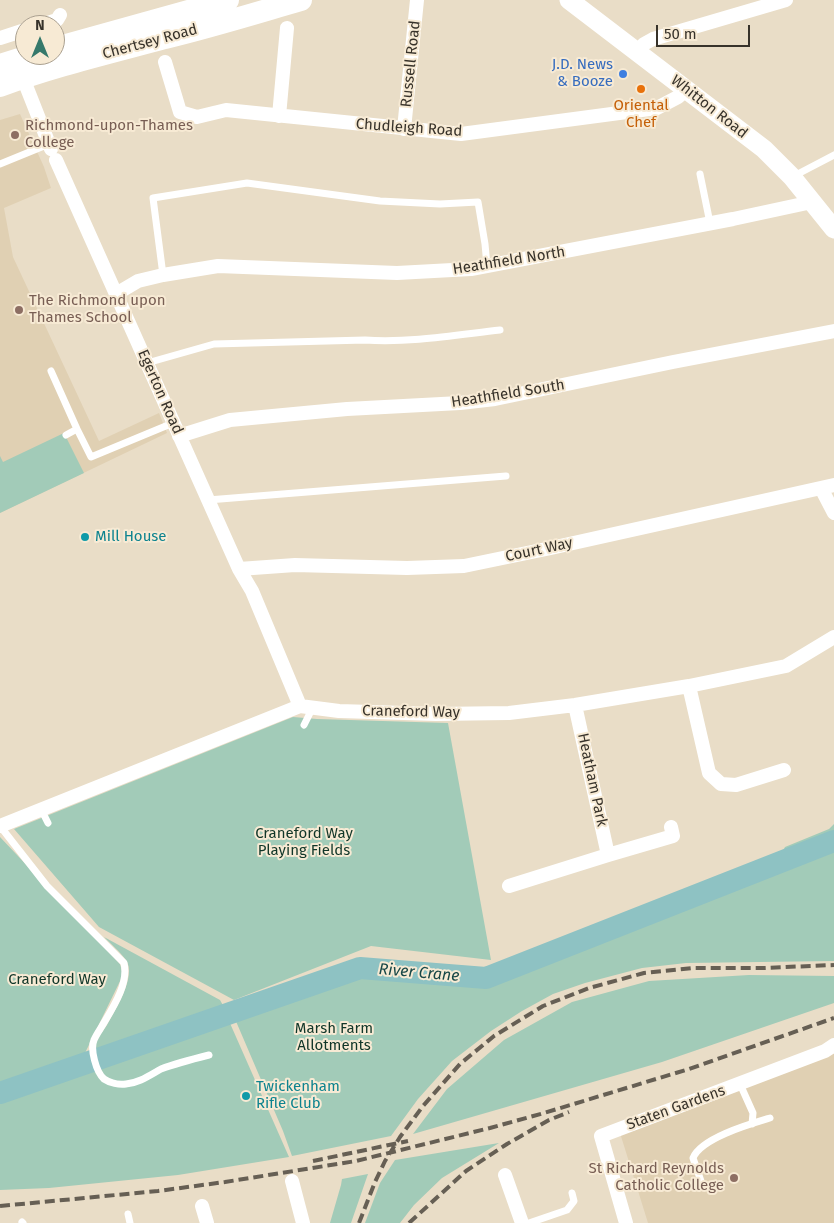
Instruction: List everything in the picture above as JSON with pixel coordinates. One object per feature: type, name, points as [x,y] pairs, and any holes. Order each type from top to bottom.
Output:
[{"type":"highway","name":"Chertsey Road","points":[[65,45],[228,0]]},
{"type":"highway","name":"Chertsey Road","points":[[0,86],[76,62],[301,0]]},
{"type":"highway","points":[[0,65],[15,60]]},
{"type":"main road","name":"Whitton Road","points":[[569,0],[764,149],[792,177],[834,229]]},
{"type":"street","name":"Russell Road","points":[[404,128],[417,0]]},
{"type":"street","points":[[638,52],[644,44],[653,39],[786,0]]},
{"type":"street","points":[[279,116],[287,28]]},
{"type":"street","points":[[0,38],[15,33]]},
{"type":"street","name":"Chudleigh Road","points":[[165,62],[180,112],[197,117],[226,110],[461,134],[657,108],[678,97],[686,90]]},
{"type":"street","name":"Egerton Road","points":[[23,78],[52,151],[146,363],[239,569],[252,591],[306,706]]},
{"type":"street","name":"Heathfield North","points":[[116,294],[138,282],[163,275],[218,266],[398,273],[471,269],[812,202]]},
{"type":"street","name":"Heathfield South","points":[[176,429],[230,420],[496,399],[834,331]]},
{"type":"street","points":[[827,486],[834,513]]},
{"type":"street","name":"Court Way","points":[[239,569],[295,565],[407,568],[464,566],[827,486]]},
{"type":"street","name":"Craneford Way","points":[[306,706],[339,711],[436,714],[509,713],[575,705],[689,686],[786,666],[834,637]]},
{"type":"street","points":[[689,686],[709,773],[721,784],[736,785],[784,770]]},
{"type":"street","name":"Heatham Park","points":[[575,705],[608,855]]},
{"type":"street","points":[[0,826],[306,706]]},
{"type":"street","points":[[509,886],[673,836],[671,827]]},
{"type":"street","name":"Staten Gardens","points":[[626,1223],[601,1136],[825,1051],[834,1044]]},
{"type":"street","points":[[504,1175],[522,1223]]},
{"type":"street","points":[[292,1181],[302,1223]]},
{"type":"street","points":[[202,1206],[207,1223]]},
{"type":"lane","points":[[0,164],[52,151]]},
{"type":"lane","points":[[792,177],[834,155]]},
{"type":"lane","points":[[700,174],[710,223]]},
{"type":"lane","points":[[163,275],[153,198],[247,183],[380,200],[440,204],[478,202],[487,266]]},
{"type":"lane","points":[[146,363],[214,344],[428,338],[500,330]]},
{"type":"lane","points":[[51,371],[91,457],[176,429]]},
{"type":"lane","points":[[66,435],[77,429]]},
{"type":"lane","points":[[208,500],[506,476]]},
{"type":"lane","points":[[304,725],[306,706]]},
{"type":"lane","points":[[41,809],[48,823]]},
{"type":"lane","points":[[0,826],[47,886],[124,963],[126,971],[124,981],[114,1007],[94,1038],[92,1047],[98,1070],[103,1078],[114,1083],[127,1084],[143,1080],[160,1070],[180,1062],[209,1055]]},
{"type":"lane","points":[[740,1084],[752,1113],[752,1124]]},
{"type":"lane","points":[[703,1187],[692,1158],[693,1156],[708,1142],[770,1118]]},
{"type":"lane","points":[[528,1223],[567,1210],[574,1201],[572,1193]]},
{"type":"lane","points":[[128,1214],[130,1223]]},
{"type":"shaded area","name":"The Richmond upon Thames School","points":[[20,114],[44,167],[51,188],[4,208],[13,257],[99,441],[159,413],[167,433],[0,513],[0,120]]},
{"type":"shaded area","name":"St Richard Reynolds Catholic College","points":[[834,1053],[834,1223],[648,1223],[620,1133]]},
{"type":"green space","points":[[64,433],[84,473],[0,513],[0,456],[3,462]]},
{"type":"green space","name":"Craneford Way Playing Fields","points":[[293,717],[448,723],[491,960],[371,946],[234,1000],[99,927],[14,829]]},
{"type":"green space","name":"Marsh Farm Allotments","points":[[834,824],[834,961],[686,963],[642,968],[585,983],[553,994],[491,1031],[452,1061],[418,1099],[391,1136],[292,1156],[235,1019],[355,978],[488,983],[774,868],[785,847],[829,829]]},
{"type":"green space","name":"Craneford Way","points":[[0,837],[120,964],[123,975],[85,1053],[0,1084]]},
{"type":"green space","points":[[104,937],[220,1000],[225,1009],[95,1049],[98,1038],[124,993],[129,975],[129,967],[126,960]]},
{"type":"green space","points":[[749,975],[834,976],[834,1003],[662,1062],[413,1134],[447,1089],[504,1040],[572,1002],[649,981]]},
{"type":"green space","points":[[229,1021],[289,1157],[178,1175],[49,1188],[0,1190],[0,1101]]},
{"type":"green space","points":[[499,1143],[442,1178],[414,1205],[400,1223],[365,1223],[380,1183],[395,1160]]},
{"type":"green space","points":[[368,1174],[351,1223],[330,1223],[342,1179]]},
{"type":"waterway","name":"River Crane","points":[[0,1093],[360,968],[486,978],[834,841]]},
{"type":"railway","points":[[359,1223],[385,1161],[423,1106],[460,1064],[494,1036],[543,1006],[589,988],[644,973],[693,968],[834,965]]},
{"type":"railway","points":[[0,1206],[158,1191],[356,1161],[544,1113],[689,1069],[834,1018]]},
{"type":"railway","points":[[409,1223],[466,1171],[507,1144],[549,1120],[569,1112]]},
{"type":"railway","points":[[313,1161],[408,1141]]},
{"type":"place","name":"J.D. News & Booze","points":[[623,74]]},
{"type":"place","name":"Oriental Chef","points":[[641,89]]},
{"type":"place","name":"Richmond-upon-Thames College","points":[[15,135]]},
{"type":"place","name":"The Richmond upon Thames School","points":[[19,310]]},
{"type":"place","name":"Mill House","points":[[85,537]]},
{"type":"place","name":"Twickenham Rifle Club","points":[[246,1096]]},
{"type":"place","name":"St Richard Reynolds Catholic College","points":[[734,1178]]}]
